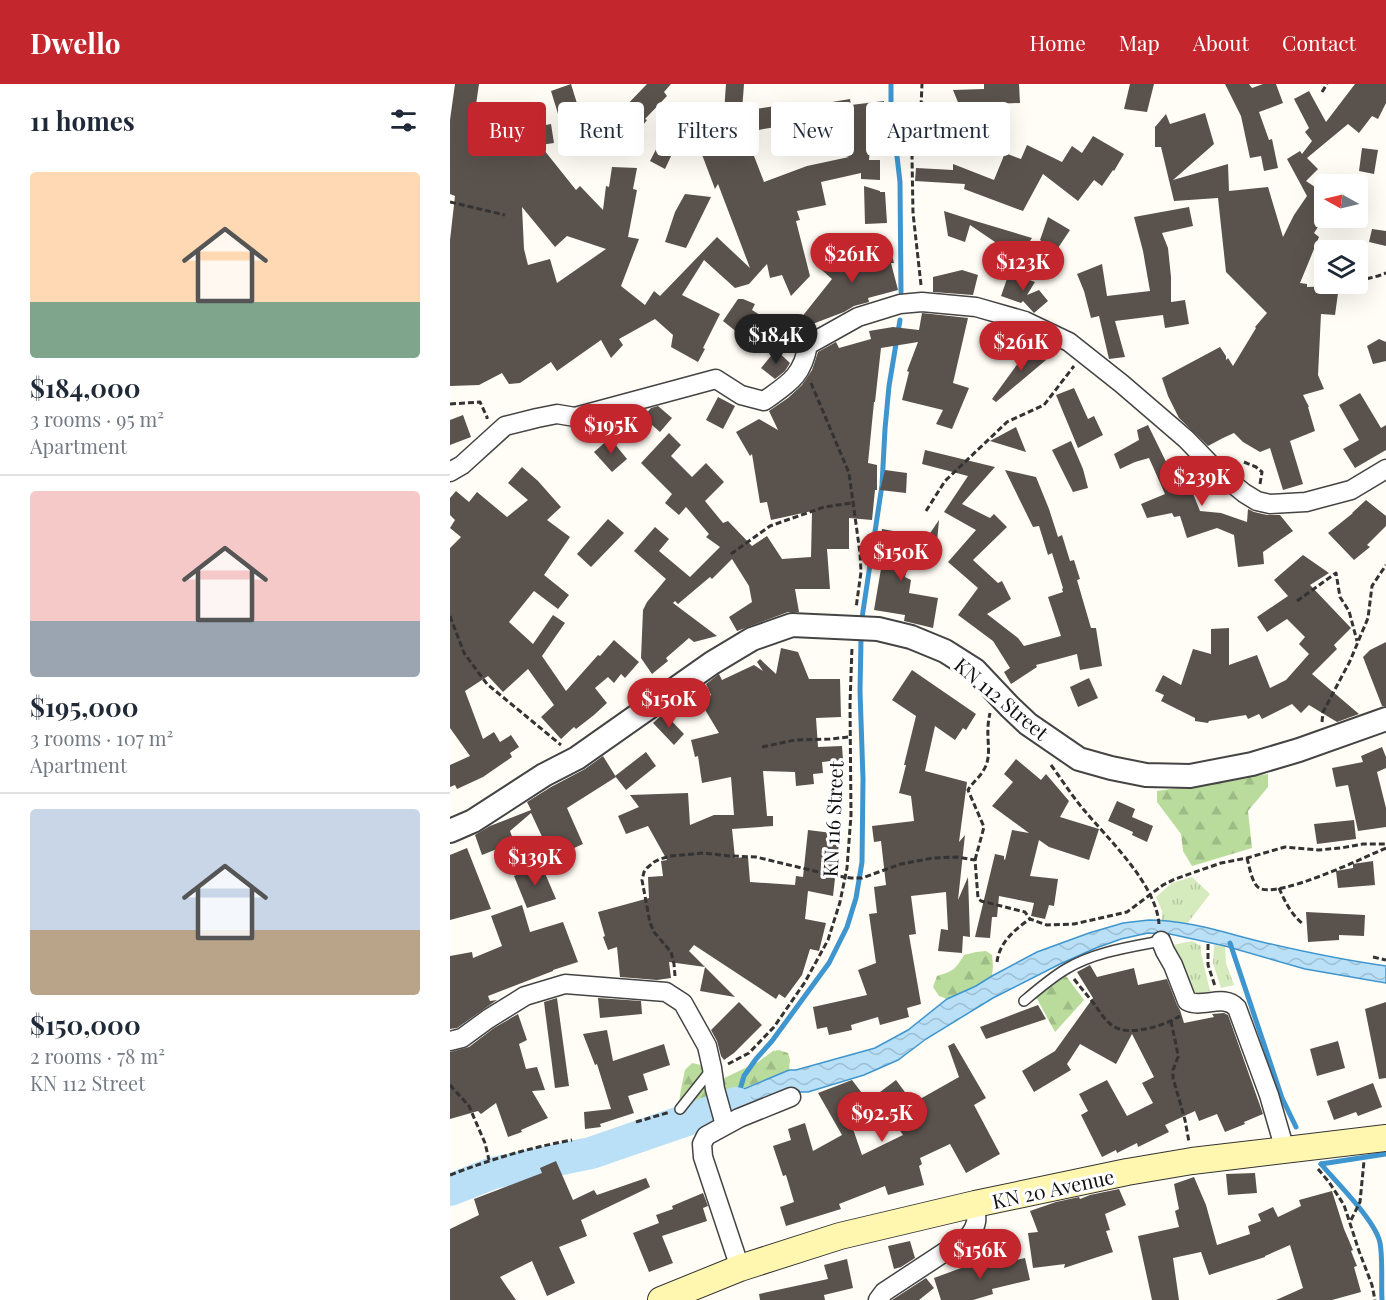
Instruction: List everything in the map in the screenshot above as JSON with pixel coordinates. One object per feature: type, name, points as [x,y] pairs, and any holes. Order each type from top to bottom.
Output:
[{"type":"main road","name":"KN 20 Avenue","points":[[661,1300],[740,1268],[840,1236],[975,1204],[1127,1172],[1192,1161],[1374,1139]]},
{"type":"street","points":[[450,472],[462,465],[505,426],[537,418],[557,414],[575,417],[716,379],[741,395],[764,401],[794,379],[806,359],[808,345],[858,318],[900,304],[922,302],[976,307],[1025,321],[1069,342],[1186,439],[1234,486],[1257,501],[1270,504],[1306,502],[1351,490],[1386,469]]},
{"type":"street","name":"KN 112 Street","points":[[450,831],[473,821],[543,775],[577,758],[712,663],[752,639],[792,625],[878,629],[945,651],[975,670],[1028,724],[1079,759],[1146,775],[1190,776],[1252,764],[1386,719]]},
{"type":"street","points":[[1161,935],[1165,951],[1187,1001],[1191,1004],[1232,1003],[1237,1008],[1269,1095],[1294,1149]]},
{"type":"street","points":[[450,1041],[462,1038],[525,996],[565,984],[666,992],[683,1003],[707,1046],[724,1122]]},
{"type":"street","points":[[740,1268],[702,1144],[706,1136],[724,1122],[791,1097]]},
{"type":"street","points":[[878,1300],[884,1292],[969,1236],[976,1227],[975,1204]]},
{"type":"lane","points":[[1024,1001],[1066,969],[1161,935]]},
{"type":"lane","points":[[680,1108],[712,1068]]},
{"type":"path","points":[[922,84],[921,107],[912,157],[912,176],[913,213],[922,302]]},
{"type":"path","points":[[1322,92],[1327,84]]},
{"type":"path","points":[[450,202],[505,215]]},
{"type":"path","points":[[1368,278],[1386,273]]},
{"type":"path","points":[[926,511],[945,481],[1007,422],[1044,405],[1084,354]]},
{"type":"path","name":"KN 116 Street","points":[[712,1068],[728,1064],[749,1053],[774,1027],[805,982],[828,940],[846,877],[851,815],[852,627],[861,572],[860,553],[849,473],[810,380]]},
{"type":"path","points":[[450,404],[480,402],[487,417],[484,445]]},
{"type":"path","points":[[731,554],[770,526],[824,507],[852,503]]},
{"type":"path","points":[[1321,741],[1323,712],[1350,661],[1368,618],[1372,586],[1386,565]]},
{"type":"path","points":[[1297,602],[1336,573],[1340,597],[1349,611],[1357,643]]},
{"type":"path","points":[[450,616],[464,653],[486,684],[577,758]]},
{"type":"path","points":[[994,691],[988,729],[987,763],[968,790],[984,827],[975,860],[978,898],[981,901],[1025,912],[1030,919],[1047,925],[1074,924],[1127,912],[1150,894],[1175,879],[1221,863],[1286,847],[1318,850],[1364,844],[1386,846]]},
{"type":"path","points":[[762,747],[795,740],[850,736]]},
{"type":"path","points":[[1082,808],[1133,868],[1150,894],[1158,912],[1161,935]]},
{"type":"path","points":[[1246,858],[1255,884],[1259,888],[1279,888],[1310,881],[1386,846]]},
{"type":"path","points":[[673,996],[675,977],[671,952],[654,932],[650,923],[642,880],[644,872],[654,862],[671,856],[704,853],[756,857],[851,878],[862,878],[901,864],[933,858],[957,857],[975,860]]},
{"type":"path","points":[[1279,888],[1294,917],[1303,924]]},
{"type":"path","points":[[997,962],[1004,942],[1030,919]]},
{"type":"path","points":[[1208,944],[1208,965],[1220,1002]]},
{"type":"path","points":[[1373,957],[1386,960]]},
{"type":"path","points":[[1066,969],[1106,1020],[1112,1026],[1120,1029],[1144,1029],[1171,1021],[1186,1011],[1191,1004]]},
{"type":"path","points":[[1171,1021],[1178,1057],[1173,1070],[1173,1078],[1185,1120],[1192,1161]]},
{"type":"path","points":[[450,1085],[469,1106],[485,1143],[489,1160]]},
{"type":"path","points":[[636,1122],[680,1108]]},
{"type":"path","points":[[1350,1222],[1360,1202],[1364,1161],[1374,1139]]},
{"type":"path","points":[[450,1175],[489,1160],[572,1140]]},
{"type":"path","points":[[1294,1149],[1338,1194],[1344,1205],[1372,1285],[1375,1300]]},
{"type":"green space","points":[[1268,774],[1268,787],[1248,811],[1252,848],[1192,866],[1183,851],[1181,834],[1157,802],[1157,791]]},
{"type":"green space","points":[[1192,877],[1210,894],[1187,924],[1162,920],[1162,911],[1156,897],[1172,883]]},
{"type":"green space","points":[[1192,941],[1201,946],[1210,991],[1195,996],[1189,994],[1173,945]]},
{"type":"green space","points":[[1214,945],[1225,946],[1226,963],[1234,985],[1221,988],[1213,963]]},
{"type":"green space","points":[[986,951],[992,955],[992,976],[947,999],[939,996],[933,987],[937,976],[953,969],[964,955]]},
{"type":"green space","points":[[1066,976],[1084,1000],[1055,1032],[1036,997]]},
{"type":"green space","points":[[773,1051],[788,1053],[789,1070],[723,1095],[720,1080],[758,1062]]},
{"type":"green space","points":[[692,1063],[701,1065],[709,1082],[713,1100],[699,1109],[683,1111],[679,1102],[681,1089],[685,1070]]},
{"type":"water","points":[[1149,920],[1190,924],[1306,952],[1386,966],[1386,983],[1305,969],[1225,946],[1170,934],[1148,933],[1121,939],[1060,964],[993,998],[926,1039],[898,1060],[864,1075],[808,1092],[794,1092],[739,1111],[736,1103],[739,1091],[789,1070],[875,1048],[908,1030],[947,999],[976,986],[1037,952],[1123,923]]},
{"type":"building","points":[[455,84],[479,84],[476,102],[468,102],[468,156],[546,156],[546,152],[576,190],[580,186],[603,210],[606,186],[609,187],[612,167],[637,168],[633,189],[637,190],[628,237],[639,239],[621,286],[645,305],[654,291],[660,296],[717,237],[750,268],[718,184],[715,189],[703,156],[754,156],[764,182],[807,166],[854,156],[854,105],[866,103],[866,156],[869,156],[869,160],[880,160],[880,180],[861,179],[861,173],[821,182],[826,205],[797,211],[800,220],[796,221],[810,276],[791,296],[782,275],[770,278],[767,264],[749,284],[735,288],[704,260],[682,295],[720,314],[698,362],[671,347],[673,335],[655,319],[619,339],[623,345],[611,358],[601,340],[557,371],[551,362],[520,383],[509,384],[502,373],[479,385],[450,386],[450,240],[455,196],[450,194],[450,120]],"holes":[[[522,207],[555,247],[567,236],[606,249],[557,283],[550,259],[528,265],[524,249]]]},
{"type":"building","points":[[571,84],[577,102],[558,102],[558,114],[551,91]]},
{"type":"building","points":[[647,84],[671,84],[664,92],[667,96],[661,102],[656,102],[656,108],[645,119],[647,120],[644,124],[644,102],[630,102]]},
{"type":"building","points":[[726,84],[744,84],[743,102],[725,102]]},
{"type":"building","points":[[984,84],[1019,84],[1020,103],[958,102],[953,90],[984,89]]},
{"type":"building","points":[[1130,84],[1154,84],[1147,112],[1124,109]]},
{"type":"building","points":[[1225,84],[1249,84],[1252,88],[1263,84],[1276,84],[1283,103],[1259,112],[1269,140],[1272,139],[1278,168],[1264,171],[1261,156],[1250,158],[1241,116]]},
{"type":"building","points":[[1355,84],[1386,84],[1386,103],[1378,119],[1372,116],[1359,133],[1348,124],[1307,158],[1318,169],[1306,181],[1314,186],[1314,228],[1317,228],[1314,233],[1319,237],[1318,240],[1314,240],[1314,249],[1300,283],[1307,284],[1307,287],[1314,287],[1314,294],[1338,294],[1335,315],[1321,314],[1318,375],[1324,389],[1303,395],[1309,407],[1315,431],[1290,441],[1303,484],[1283,490],[1270,448],[1260,452],[1243,442],[1234,433],[1208,446],[1179,418],[1168,396],[1162,378],[1220,347],[1226,360],[1228,358],[1233,366],[1255,327],[1267,313],[1226,272],[1218,198],[1174,201],[1161,147],[1155,147],[1155,127],[1166,114],[1170,124],[1205,113],[1214,144],[1173,180],[1228,164],[1229,191],[1268,187],[1283,237],[1307,196],[1287,159],[1300,151],[1302,154],[1312,141],[1305,132],[1309,128],[1294,99],[1309,91],[1326,122]]},
{"type":"building","points":[[850,99],[850,102],[832,102]]},
{"type":"building","points":[[771,107],[771,128],[759,130],[759,108]]},
{"type":"building","points":[[551,124],[554,143],[546,144],[546,125]]},
{"type":"building","points":[[1093,136],[1124,154],[1102,186],[1094,180],[1078,201],[1043,174],[1023,211],[964,189],[965,184],[915,181],[916,168],[953,170],[953,164],[994,180],[1004,156],[1010,155],[1021,159],[1027,145],[1062,162],[1072,146],[1082,153]]},
{"type":"building","points":[[1362,148],[1378,150],[1374,174],[1359,171]]},
{"type":"building","points":[[656,149],[656,156],[671,156],[665,169],[650,161]]},
{"type":"building","points":[[864,186],[885,192],[887,223],[865,224]]},
{"type":"building","points":[[685,194],[711,197],[686,248],[665,242],[675,212]]},
{"type":"building","points":[[1189,207],[1193,226],[1162,233],[1168,248],[1171,302],[1185,300],[1189,324],[1165,328],[1163,315],[1115,321],[1125,357],[1109,359],[1099,316],[1091,318],[1077,274],[1102,264],[1107,296],[1150,291],[1134,217]]},
{"type":"building","points":[[944,211],[1032,238],[1015,263],[995,249],[998,244],[970,225],[965,242],[948,236]]},
{"type":"building","points":[[1048,217],[1070,230],[1056,251],[1040,240]]},
{"type":"building","points":[[1372,229],[1386,231],[1386,246],[1369,242]]},
{"type":"building","points":[[889,244],[898,290],[868,298],[869,302],[789,333],[832,279],[815,264]]},
{"type":"building","points":[[962,270],[978,275],[973,295],[933,292],[933,277]]},
{"type":"building","points":[[1009,273],[1035,282],[1027,295],[1039,290],[1048,301],[1034,313],[1023,301],[1021,303],[1001,296]]},
{"type":"building","points":[[738,299],[755,304],[752,310],[760,315],[753,320],[758,325],[758,330],[748,341],[723,321]]},
{"type":"building","points":[[922,313],[968,318],[953,383],[969,388],[952,429],[936,424],[943,410],[902,400],[909,372],[907,371],[918,342],[881,348],[868,463],[877,465],[877,490],[875,490],[872,520],[849,518],[849,549],[827,549],[830,589],[795,589],[799,612],[788,612],[737,631],[729,617],[752,602],[749,586],[732,559],[712,579],[710,577],[678,604],[675,601],[673,603],[717,636],[694,642],[689,638],[666,658],[668,661],[652,674],[641,658],[643,610],[666,579],[634,551],[655,527],[669,539],[659,551],[690,577],[720,547],[706,537],[709,534],[686,507],[679,515],[665,503],[672,494],[641,463],[669,433],[681,445],[671,456],[692,477],[706,463],[724,482],[705,501],[723,523],[728,521],[752,546],[767,536],[782,559],[811,557],[812,511],[771,520],[767,502],[760,503],[752,454],[750,456],[736,432],[759,419],[778,430],[769,411],[802,385],[812,370],[818,352],[836,342],[839,348],[871,339],[869,331],[893,327],[919,330]]},
{"type":"building","points":[[1379,339],[1386,342],[1386,361],[1373,364],[1367,346]]},
{"type":"building","points":[[1031,346],[1046,360],[996,402],[992,399]]},
{"type":"building","points":[[776,350],[790,363],[785,371],[775,379],[761,368]]},
{"type":"building","points":[[1074,388],[1088,419],[1094,416],[1103,435],[1078,448],[1056,395]]},
{"type":"building","points":[[1360,393],[1381,428],[1386,425],[1386,450],[1355,468],[1343,449],[1359,440],[1339,405]]},
{"type":"building","points":[[718,397],[735,406],[723,429],[706,420]]},
{"type":"building","points":[[658,406],[672,418],[660,432],[643,417],[651,408]]},
{"type":"building","points":[[463,415],[471,437],[450,445],[450,420]]},
{"type":"building","points":[[1148,425],[1174,478],[1178,476],[1181,482],[1188,481],[1200,511],[1221,513],[1247,522],[1248,509],[1267,515],[1280,515],[1293,531],[1263,552],[1264,564],[1238,567],[1234,535],[1217,528],[1187,538],[1180,516],[1174,517],[1172,513],[1147,518],[1141,504],[1165,494],[1149,458],[1120,469],[1114,454],[1139,440],[1137,430]]},
{"type":"building","points":[[1016,427],[1026,452],[990,441]]},
{"type":"building","points":[[610,438],[627,459],[612,472],[594,452]]},
{"type":"building","points":[[1071,441],[1088,488],[1073,492],[1052,450]]},
{"type":"building","points":[[925,450],[995,467],[962,504],[990,518],[994,514],[1007,527],[973,560],[998,583],[1002,581],[1011,599],[987,614],[1018,638],[1024,646],[1061,636],[1048,597],[1063,592],[1052,553],[1048,555],[1039,526],[1033,527],[1005,470],[1036,477],[1058,537],[1062,535],[1070,561],[1074,560],[1080,579],[1077,580],[1091,628],[1096,628],[1102,666],[1080,670],[1077,654],[1036,665],[1037,667],[1011,684],[1004,672],[1010,668],[993,641],[958,615],[978,588],[948,562],[976,530],[944,512],[968,476],[922,464]]},
{"type":"building","points":[[522,467],[561,507],[547,520],[570,537],[544,575],[569,595],[558,609],[534,591],[509,622],[533,644],[553,615],[565,623],[542,656],[566,691],[614,640],[639,662],[625,678],[621,674],[614,683],[608,677],[595,688],[607,703],[561,739],[541,717],[554,705],[528,669],[503,692],[488,676],[465,691],[483,739],[494,732],[500,742],[511,735],[519,747],[510,753],[512,757],[483,777],[457,789],[455,785],[450,787],[450,765],[470,756],[450,728],[450,548],[461,537],[450,528],[455,520],[450,515],[450,498],[456,491],[469,502],[477,492],[507,517],[528,500],[508,483]]},
{"type":"building","points":[[885,470],[907,473],[906,493],[880,490]]},
{"type":"building","points":[[1366,500],[1386,516],[1386,526],[1367,545],[1370,547],[1354,560],[1328,533]]},
{"type":"building","points":[[608,519],[624,533],[591,567],[577,554]]},
{"type":"building","points":[[939,520],[935,563],[911,561]]},
{"type":"building","points":[[882,529],[916,535],[905,577],[911,580],[909,593],[938,598],[933,628],[904,621],[905,615],[874,610],[883,557],[879,556]]},
{"type":"building","points":[[1303,555],[1329,573],[1310,585],[1351,628],[1334,645],[1337,649],[1312,674],[1359,714],[1337,722],[1309,705],[1301,713],[1292,704],[1262,719],[1259,714],[1248,719],[1246,715],[1208,723],[1195,721],[1195,718],[1161,701],[1164,695],[1155,691],[1163,675],[1181,685],[1193,649],[1211,654],[1211,629],[1229,628],[1229,665],[1257,655],[1270,688],[1286,680],[1309,654],[1299,644],[1305,637],[1287,619],[1267,632],[1257,617],[1288,596],[1274,580]]},
{"type":"building","points":[[1386,642],[1386,706],[1382,706],[1363,657],[1370,650]]},
{"type":"building","points":[[781,648],[798,652],[809,679],[840,679],[841,717],[816,718],[818,747],[842,746],[843,760],[822,762],[823,773],[813,774],[814,784],[796,786],[795,772],[763,771],[767,816],[773,816],[773,826],[732,829],[735,858],[748,857],[750,882],[795,885],[796,876],[803,877],[808,830],[840,834],[833,896],[808,891],[805,919],[826,923],[819,951],[810,949],[802,975],[785,998],[779,994],[776,999],[694,945],[689,951],[705,967],[669,962],[671,978],[657,980],[620,977],[617,947],[608,950],[598,912],[649,898],[648,877],[663,876],[661,861],[667,860],[648,826],[626,834],[618,816],[639,807],[630,795],[688,793],[690,825],[714,815],[734,815],[731,777],[702,783],[698,756],[695,757],[691,740],[719,733],[701,703],[711,695],[706,684],[719,674],[722,680],[754,665],[763,671],[757,662],[760,659],[776,674]]},
{"type":"building","points":[[912,670],[976,714],[966,730],[963,728],[955,740],[935,726],[925,771],[967,782],[959,842],[965,835],[958,900],[968,877],[970,937],[963,936],[962,953],[938,951],[941,929],[948,930],[946,892],[911,896],[916,934],[909,935],[921,1004],[907,1008],[909,1017],[880,1025],[878,1017],[851,1025],[852,1030],[829,1035],[827,1027],[817,1029],[813,1007],[867,995],[858,970],[876,963],[869,914],[877,913],[874,887],[886,885],[881,841],[874,842],[872,826],[914,821],[911,796],[899,793],[916,716],[892,700]]},
{"type":"building","points":[[1089,678],[1098,698],[1078,707],[1070,687]]},
{"type":"building","points":[[664,713],[684,734],[674,745],[653,723]]},
{"type":"building","points":[[1382,747],[1386,757],[1386,768],[1377,772],[1386,808],[1386,827],[1358,831],[1348,785],[1336,787],[1332,768],[1363,762],[1361,756]]},
{"type":"building","points":[[646,752],[656,766],[626,790],[615,776]]},
{"type":"building","points":[[603,756],[616,777],[567,808],[583,844],[552,858],[531,813],[510,831],[514,842],[482,855],[475,835],[490,826],[531,810],[527,802],[585,769]]},
{"type":"building","points":[[1016,759],[1041,780],[1046,774],[1069,801],[1060,817],[1099,829],[1089,860],[1049,847],[1039,840],[1030,876],[1058,879],[1054,906],[1049,905],[1045,919],[1031,916],[1034,903],[999,896],[997,917],[992,917],[990,938],[975,937],[995,854],[1004,856],[1005,860],[1012,830],[1029,833],[992,806],[1013,782],[1004,774]]},
{"type":"building","points":[[1117,801],[1135,809],[1132,817],[1153,826],[1147,842],[1132,835],[1133,832],[1108,821]]},
{"type":"building","points":[[1354,820],[1356,839],[1317,844],[1314,824]]},
{"type":"building","points":[[467,848],[491,909],[450,920],[450,855]]},
{"type":"building","points":[[1373,861],[1375,885],[1338,888],[1336,871],[1353,868],[1353,864]]},
{"type":"building","points":[[541,864],[556,899],[527,908],[514,876]]},
{"type":"building","points":[[522,905],[530,932],[563,922],[578,962],[488,996],[490,1001],[497,1000],[457,1028],[450,1029],[450,956],[472,952],[473,958],[502,946],[491,916]]},
{"type":"building","points":[[1306,912],[1365,915],[1364,936],[1339,935],[1339,940],[1308,942]]},
{"type":"building","points":[[1090,965],[1097,977],[1134,968],[1138,985],[1167,979],[1184,1023],[1214,1017],[1212,1014],[1228,1015],[1263,1114],[1225,1132],[1217,1114],[1199,1121],[1195,1111],[1165,1125],[1169,1132],[1138,1147],[1137,1143],[1117,1153],[1116,1150],[1102,1157],[1081,1115],[1088,1111],[1079,1094],[1107,1080],[1127,1116],[1153,1103],[1142,1083],[1154,1077],[1132,1034],[1116,1064],[1080,1044],[1067,1064],[1071,1070],[1034,1092],[1022,1071],[1055,1051],[1093,998],[1077,972]]},
{"type":"building","points":[[705,967],[735,997],[700,991]]},
{"type":"building","points":[[557,998],[569,1086],[555,1088],[544,1002]]},
{"type":"building","points":[[598,998],[641,1001],[642,1014],[600,1018]]},
{"type":"building","points":[[739,1002],[762,1025],[724,1060],[711,1030]]},
{"type":"building","points":[[1386,1002],[1386,1078],[1379,1079],[1365,1009]]},
{"type":"building","points":[[1038,1005],[1046,1019],[986,1039],[980,1027]]},
{"type":"building","points":[[518,1014],[527,1040],[519,1044],[526,1069],[537,1067],[545,1090],[532,1091],[548,1118],[508,1137],[496,1103],[481,1114],[478,1111],[450,1119],[450,1052],[469,1047]]},
{"type":"building","points":[[607,1030],[613,1061],[664,1044],[670,1065],[643,1074],[648,1090],[628,1096],[634,1113],[600,1124],[601,1127],[585,1129],[584,1112],[611,1109],[597,1064],[595,1065],[583,1034]]},
{"type":"building","points":[[1338,1041],[1345,1068],[1317,1076],[1310,1049]]},
{"type":"building","points":[[954,1043],[986,1098],[974,1105],[1000,1154],[966,1173],[950,1144],[920,1158],[922,1164],[919,1166],[924,1185],[888,1195],[885,1186],[839,1204],[841,1209],[786,1226],[780,1207],[794,1202],[786,1175],[783,1176],[773,1146],[791,1140],[788,1129],[805,1123],[813,1151],[842,1135],[818,1093],[852,1080],[868,1101],[896,1080],[913,1103],[959,1077],[948,1046]],"holes":[[[887,1112],[903,1135],[862,1155],[853,1129]]]},
{"type":"building","points":[[1373,1083],[1382,1107],[1358,1116],[1356,1112],[1334,1120],[1327,1101]]},
{"type":"building","points":[[556,1161],[573,1200],[594,1190],[597,1195],[646,1178],[650,1187],[581,1220],[587,1236],[559,1247],[575,1283],[547,1296],[532,1261],[500,1277],[516,1300],[450,1300],[450,1229],[479,1215],[474,1199],[542,1173],[540,1168]]},
{"type":"building","points":[[1255,1173],[1257,1193],[1228,1195],[1226,1174]]},
{"type":"building","points":[[1194,1177],[1206,1205],[1217,1245],[1250,1234],[1248,1226],[1261,1221],[1258,1214],[1273,1207],[1278,1217],[1301,1206],[1299,1200],[1332,1191],[1353,1250],[1351,1251],[1357,1266],[1354,1267],[1361,1292],[1332,1300],[1276,1300],[1303,1288],[1290,1245],[1265,1257],[1209,1275],[1201,1252],[1173,1258],[1179,1300],[1152,1300],[1138,1236],[1179,1227],[1175,1211],[1179,1209],[1174,1184]]},
{"type":"building","points":[[1119,1189],[1126,1205],[1105,1214],[1110,1230],[1106,1231],[1113,1252],[1064,1268],[1065,1264],[1033,1268],[1028,1233],[1038,1232],[1030,1211],[1056,1202],[1079,1197],[1080,1199]]},
{"type":"building","points":[[703,1193],[708,1206],[703,1208],[707,1221],[662,1236],[673,1263],[649,1272],[633,1233],[659,1223],[656,1215]]},
{"type":"building","points":[[910,1241],[915,1258],[894,1269],[888,1246]]},
{"type":"building","points":[[1025,1258],[1030,1280],[992,1289],[993,1294],[973,1300],[941,1300],[934,1278],[980,1261],[984,1262],[985,1267]]},
{"type":"building","points":[[847,1259],[853,1288],[824,1295],[825,1300],[760,1300],[759,1294],[828,1279],[824,1265]]},
{"type":"building","points":[[926,1278],[934,1288],[919,1300],[892,1300]]},
{"type":"waterway","points":[[891,84],[891,105],[900,182],[901,292]]},
{"type":"waterway","points":[[862,618],[882,485],[889,386],[900,320]]},
{"type":"waterway","points":[[736,1103],[744,1076],[829,963],[847,927],[856,898],[862,862],[861,640]]},
{"type":"waterway","points":[[1230,943],[1282,1098],[1296,1127]]},
{"type":"waterway","points":[[450,1190],[493,1173],[591,1153],[736,1103]]},
{"type":"waterway","points":[[1321,1164],[1386,1154]]},
{"type":"waterway","points":[[1321,1164],[1364,1213],[1377,1234],[1381,1256],[1382,1300]]}]
